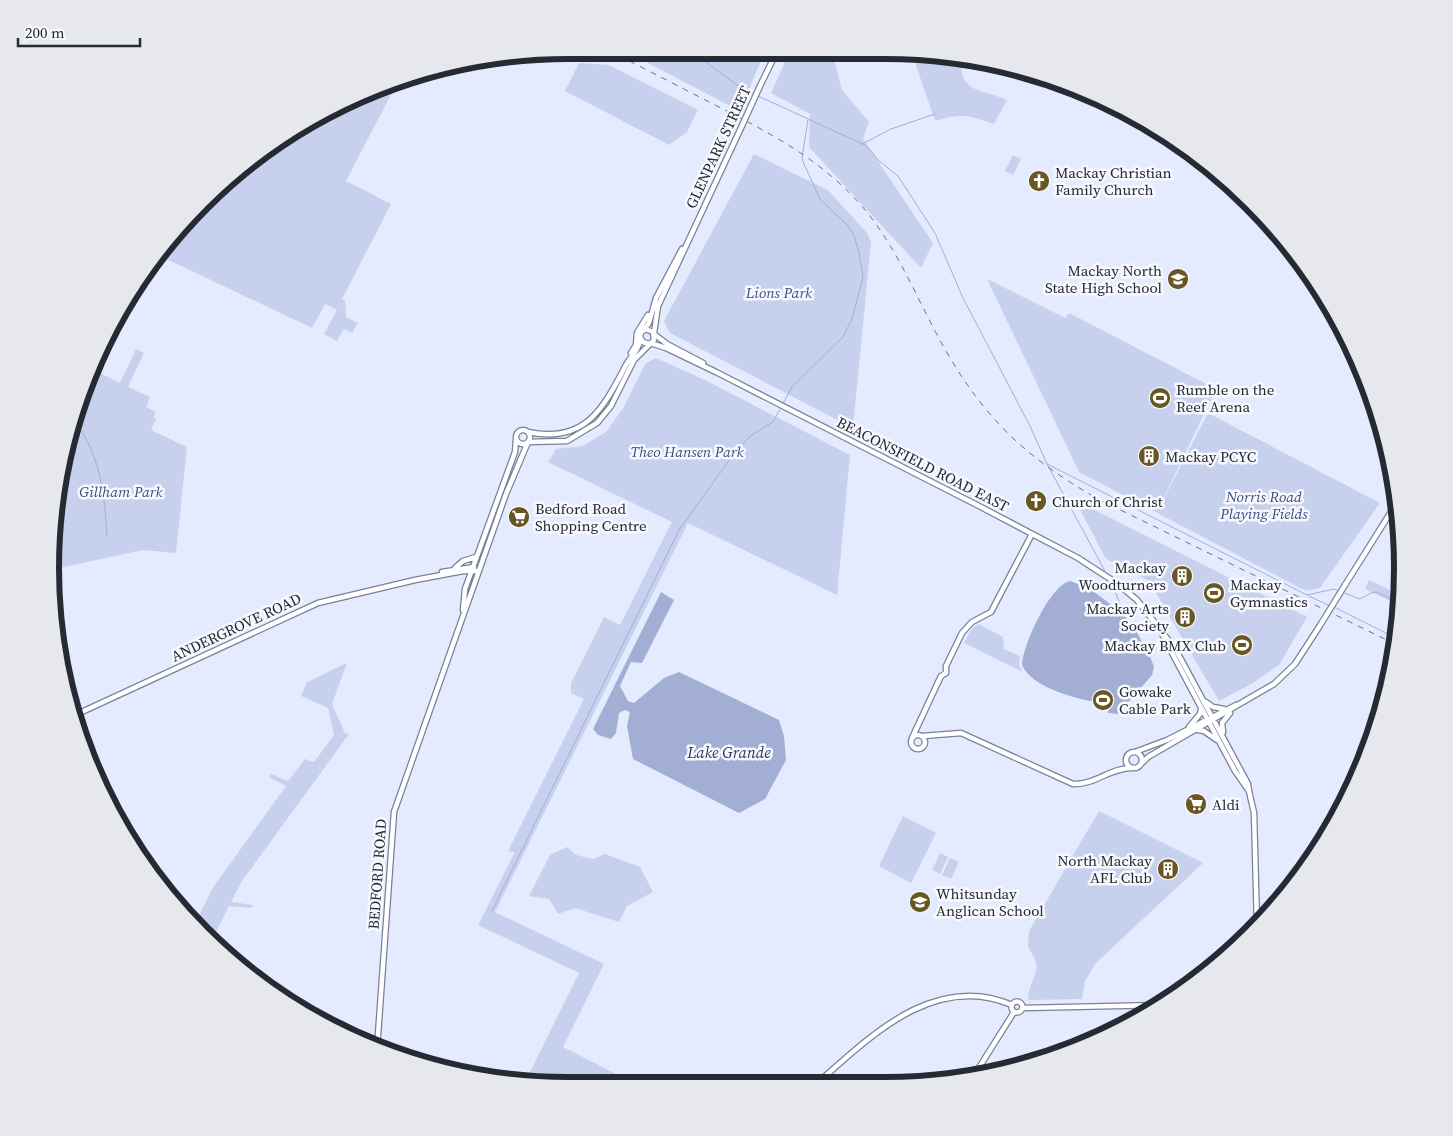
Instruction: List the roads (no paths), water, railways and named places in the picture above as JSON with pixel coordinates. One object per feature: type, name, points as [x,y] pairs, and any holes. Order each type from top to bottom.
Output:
[{"type":"street","name":"GLENPARK STREET","points":[[654,334],[656,310],[773,59]]},
{"type":"street","name":"GLENPARK STREET","points":[[643,330],[649,323],[656,298],[695,226]]},
{"type":"street","points":[[627,363],[639,346],[643,330],[649,329],[654,334],[654,340],[634,360],[611,406],[597,423],[567,441],[528,442],[521,444],[516,439],[519,431],[544,434],[564,433],[587,423],[606,404],[636,345],[638,332],[646,322],[656,298]]},
{"type":"street","name":"BEACONSFIELD ROAD EAST","points":[[654,334],[716,372]]},
{"type":"street","points":[[640,338],[643,342],[649,343]]},
{"type":"street","name":"BEACONSFIELD ROAD EAST","points":[[649,343],[666,348],[716,372],[1032,534],[1097,569],[1136,600],[1176,650],[1195,684],[1210,720],[1244,786],[1250,790],[1254,813],[1257,916]]},
{"type":"street","points":[[528,432],[530,437],[528,442]]},
{"type":"street","name":"BEDFORD ROAD","points":[[461,622],[464,593],[515,453],[516,439]]},
{"type":"street","name":"BEDFORD ROAD","points":[[379,1040],[393,817],[479,569],[521,453],[528,442]]},
{"type":"street","points":[[1117,770],[1130,754],[1144,751],[1234,708],[1284,676],[1302,656],[1391,510]]},
{"type":"street","points":[[1387,518],[1391,515]]},
{"type":"street","points":[[936,736],[920,749],[915,748],[911,743],[941,676],[946,673],[946,666],[962,633],[972,622],[991,612],[1032,534]]},
{"type":"street","points":[[452,570],[477,556]]},
{"type":"street","name":"ANDERGROVE ROAD","points":[[415,580],[472,569]]},
{"type":"street","name":"ANDERGROVE ROAD","points":[[80,713],[318,603],[452,570],[479,569]]},
{"type":"street","name":"BEACONSFIELD ROAD EAST","points":[[1158,626],[1201,709],[1210,720]]},
{"type":"street","points":[[1195,684],[1209,705],[1226,709]]},
{"type":"street","points":[[912,738],[917,735],[936,736],[948,732],[961,733],[1070,783],[1090,782],[1117,770],[1137,768],[1148,757],[1197,730],[1226,709],[1240,704]]},
{"type":"street","points":[[1222,742],[1222,723],[1234,708]]},
{"type":"street","points":[[1184,731],[1200,714],[1201,709]]},
{"type":"street","points":[[919,722],[919,730],[925,745]]},
{"type":"street","points":[[1197,730],[1204,730],[1222,742]]},
{"type":"street","points":[[1135,752],[1141,756],[1142,763]]},
{"type":"street","points":[[1126,758],[1127,764],[1131,768]]},
{"type":"street","points":[[824,1077],[892,1020],[923,1005],[962,998],[997,1000],[1012,1005],[1018,1002],[1023,1008]]},
{"type":"street","points":[[979,1068],[1014,1012],[1012,1005]]},
{"type":"street","points":[[1023,1008],[1146,1005]]},
{"type":"street","points":[[1014,1012],[1019,1013],[1023,1008]]},
{"type":"water","points":[[1070,581],[1089,588],[1122,613],[1133,625],[1154,667],[1152,675],[1118,714],[1108,713],[1109,704],[1073,697],[1048,688],[1028,674],[1022,665],[1032,631],[1046,604],[1062,585]]},
{"type":"water","name":"Lake Grande","points":[[661,592],[674,600],[642,663],[631,662],[620,686],[628,701],[634,703],[664,678],[679,672],[779,720],[784,736],[786,760],[765,799],[739,813],[633,759],[627,726],[630,712],[625,710],[619,713],[616,733],[611,739],[598,735],[593,729]]},
{"type":"waterway","points":[[701,59],[744,90],[755,94]]},
{"type":"waterway","points":[[758,96],[867,146],[878,160],[898,176],[935,233],[963,298],[1030,426],[1047,464],[1105,571]]},
{"type":"waterway","points":[[862,144],[891,129],[935,114]]},
{"type":"waterway","points":[[492,911],[679,530],[733,455],[750,436],[773,422],[792,387],[843,337],[852,319],[863,277],[859,253],[854,235],[847,225],[820,199],[804,164],[802,158],[808,120]]},
{"type":"waterway","points":[[79,427],[90,447],[100,475],[107,536]]},
{"type":"waterway","points":[[1047,464],[1307,595],[1334,589],[1360,599],[1377,592],[1393,600]]},
{"type":"waterway","points":[[1111,582],[1120,604],[1118,609]]},
{"type":"waterway","points":[[1309,596],[1330,606]]},
{"type":"waterway","points":[[1334,607],[1390,635]]},
{"type":"railway","points":[[626,59],[777,138],[812,161],[846,189],[883,234],[950,358],[967,384],[1003,428],[1047,466],[1100,500],[1389,641]]},
{"type":"place","name":"Mackay Christian Family Church","points":[[1039,181]]},
{"type":"place","name":"Mackay North State High School","points":[[1178,279]]},
{"type":"place","name":"Rumble on the Reef Arena","points":[[1160,398]]},
{"type":"place","name":"Mackay PCYC","points":[[1149,456]]},
{"type":"place","name":"Church of Christ","points":[[1036,501]]},
{"type":"place","name":"Bedford Road Shopping Centre","points":[[519,517]]},
{"type":"place","name":"Mackay Woodturners","points":[[1182,576]]},
{"type":"place","name":"Mackay Gymnastics","points":[[1214,593]]},
{"type":"place","name":"Mackay Arts Society","points":[[1185,617]]},
{"type":"place","name":"Mackay BMX Club","points":[[1242,645]]},
{"type":"place","name":"Gowake Cable Park","points":[[1103,700]]},
{"type":"place","name":"Aldi","points":[[1196,804]]},
{"type":"place","name":"North Mackay AFL Club","points":[[1168,869]]},
{"type":"place","name":"Whitsunday Anglican School","points":[[920,902]]},
{"type":"park label","name":"Lions Park","points":[[779,292]]},
{"type":"park label","name":"Theo Hansen Park","points":[[687,451]]},
{"type":"park label","name":"Gillham Park","points":[[121,491]]},
{"type":"park label","name":"Norris Road Playing Fields","points":[[1264,504]]}]
